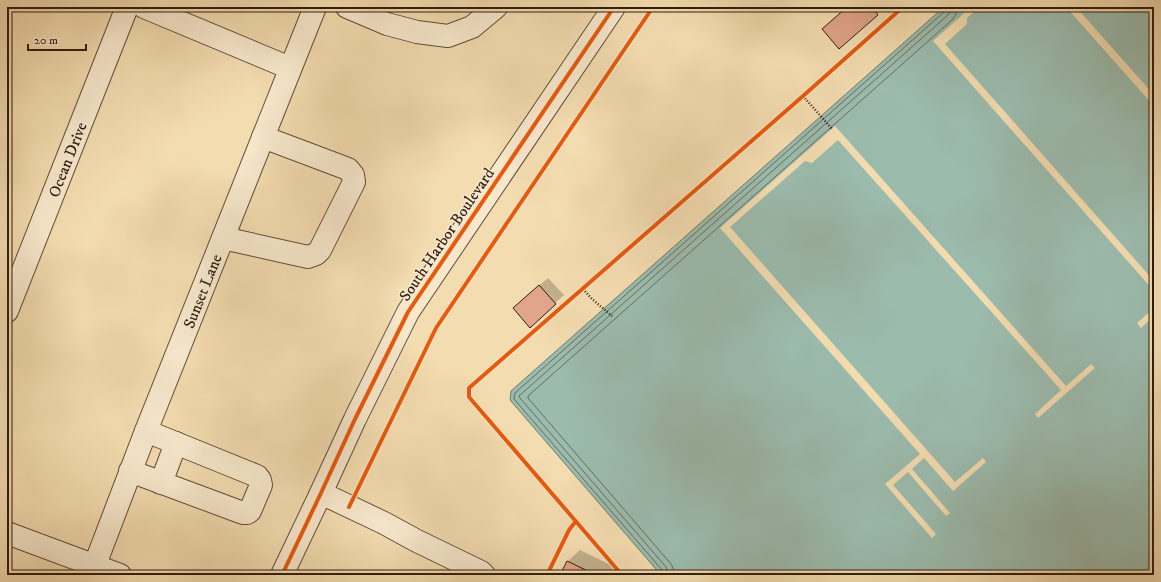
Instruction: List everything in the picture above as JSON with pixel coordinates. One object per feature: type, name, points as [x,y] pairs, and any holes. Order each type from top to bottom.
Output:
[{"type":"street","name":"Ocean Drive","points":[[7,311],[127,7]]},
{"type":"street","points":[[144,7],[290,68]]},
{"type":"street","name":"Sunset Lane","points":[[92,570],[315,7]]},
{"type":"street","points":[[347,7],[387,24],[417,32],[448,36],[472,28],[496,7]]},
{"type":"street","name":"South Harbor Boulevard","points":[[282,575],[322,493],[358,412],[408,312],[614,7]]},
{"type":"street","points":[[223,238],[308,257],[316,254],[320,250],[354,182],[353,175],[348,169],[263,137]]},
{"type":"street","points":[[130,471],[243,513],[250,511],[261,484],[257,476],[146,431]]},
{"type":"street","points":[[161,483],[176,443]]},
{"type":"street","points":[[322,493],[384,522],[417,541],[481,572],[484,575]]},
{"type":"street","points":[[7,533],[92,570],[120,575]]},
{"type":"path","points":[[797,101],[809,91]]},
{"type":"path","points":[[803,96],[832,129]]},
{"type":"path","points":[[577,294],[589,283]]},
{"type":"path","points":[[583,289],[612,316]]},
{"type":"water","points":[[944,7],[1154,7],[1154,575],[661,575],[510,400],[511,391]]},
{"type":"pier","points":[[971,7],[979,7],[967,18],[967,24],[945,44],[1154,281],[1154,291],[933,41]]},
{"type":"pier","points":[[1066,7],[1076,7],[1154,95],[1154,106]]},
{"type":"pier","points":[[835,126],[1066,386],[1091,364],[1095,368],[1038,418],[1035,414],[1061,390],[838,140],[812,163],[805,161],[730,227],[955,482],[983,458],[986,462],[953,491],[924,458],[912,469],[950,513],[946,516],[908,472],[893,485],[936,534],[932,538],[885,484],[920,454],[720,228]]},
{"type":"pier","points":[[1154,308],[1154,316],[1141,328],[1137,323]]},
{"type":"building","points":[[847,7],[871,7],[878,15],[839,49],[822,29]]},
{"type":"building","points":[[539,285],[556,304],[530,328],[513,308]]},
{"type":"building","points":[[567,561],[596,575],[560,575]]},
{"type":"cycle path","points":[[282,575],[355,419],[408,312],[614,7]]},
{"type":"cycle path","points":[[349,507],[436,328],[653,7]]},
{"type":"cycle path","points":[[622,575],[469,397],[469,388],[903,7]]},
{"type":"cycle path","points":[[547,575],[569,530],[576,521]]}]
